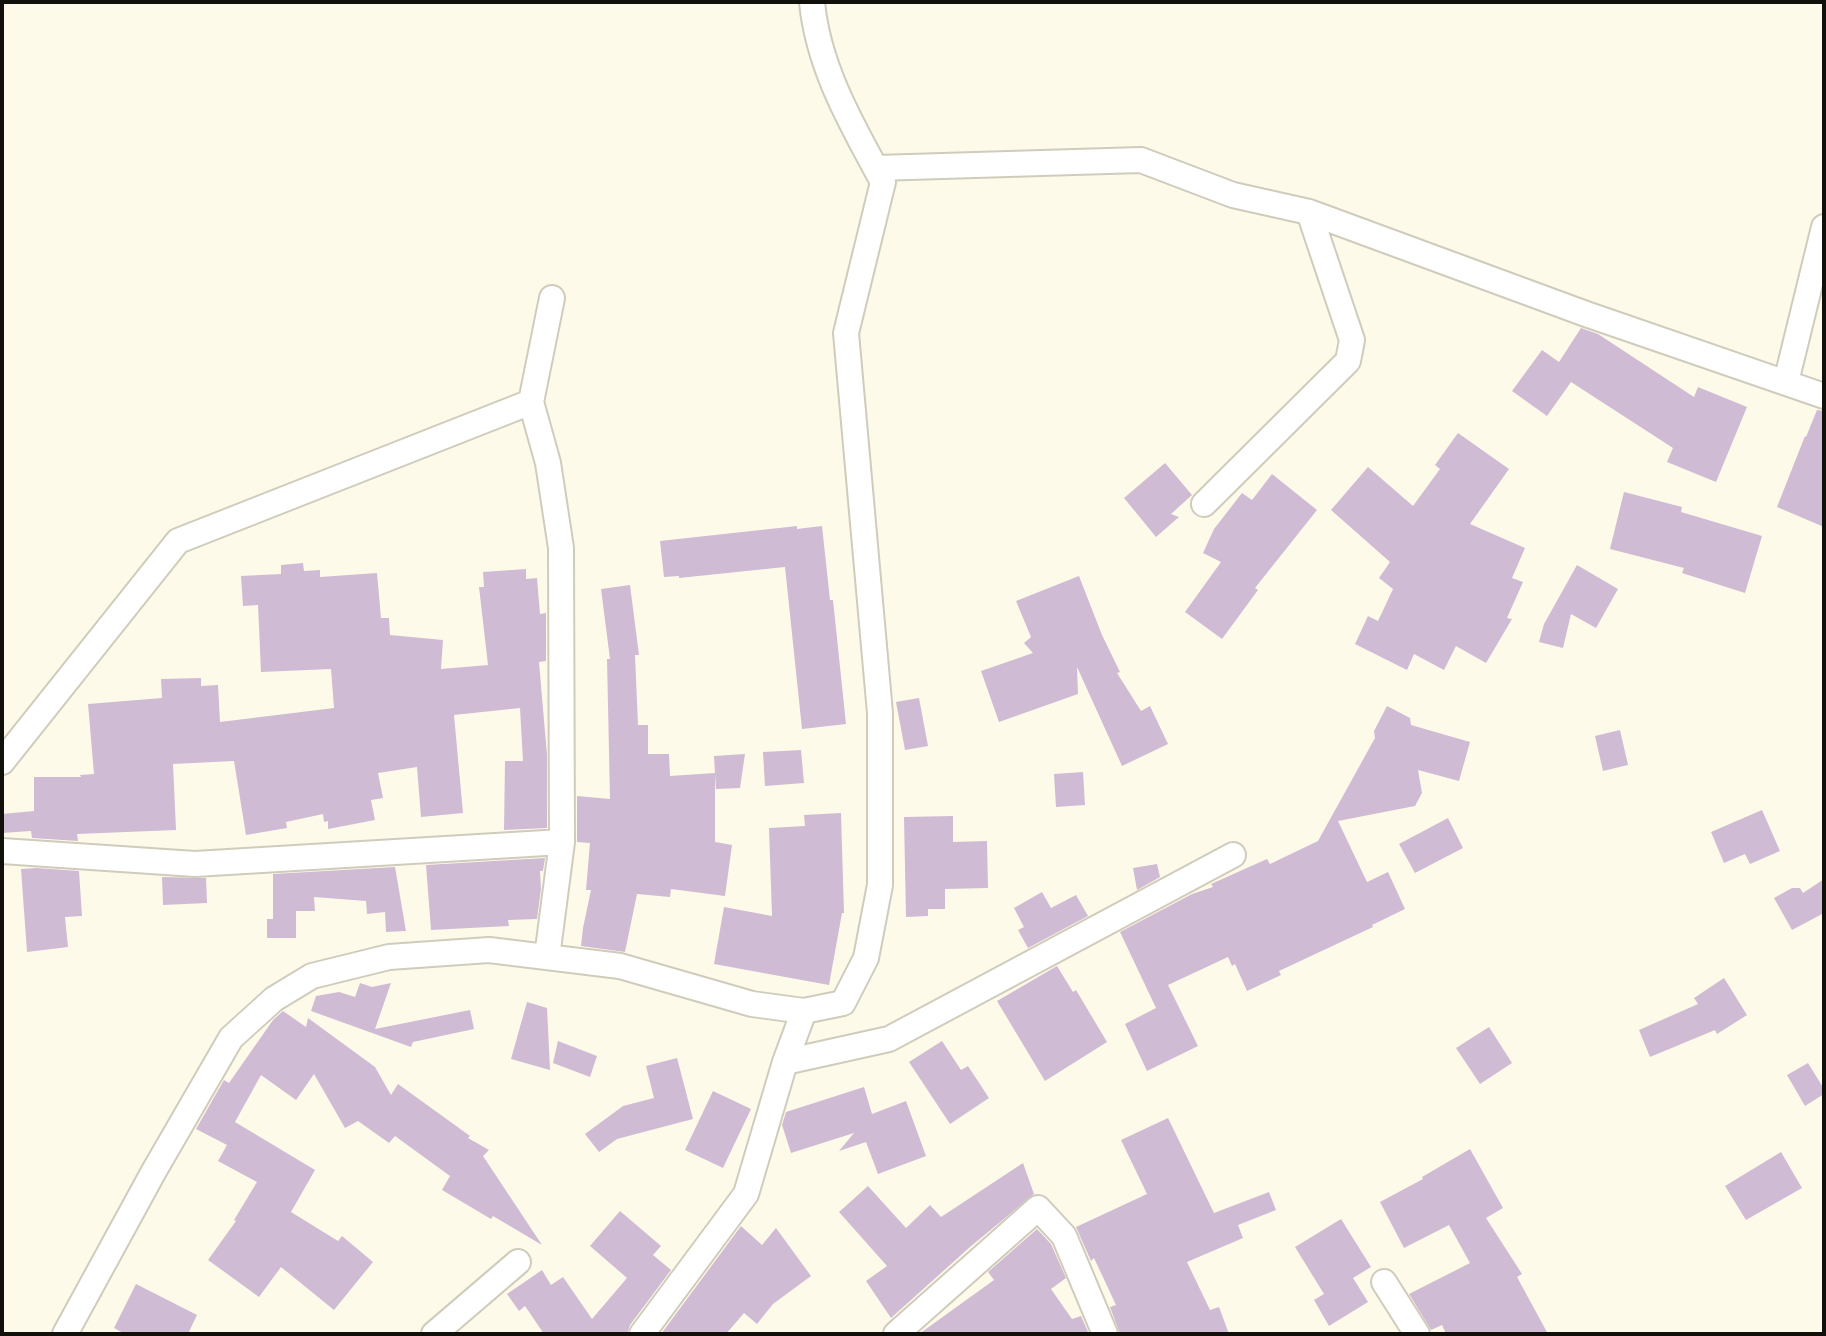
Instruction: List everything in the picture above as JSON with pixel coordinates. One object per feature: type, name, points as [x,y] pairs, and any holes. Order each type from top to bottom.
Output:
[{"type":"street","points":[[65,1334],[231,1038],[274,999],[312,976],[389,957],[489,950],[620,966],[752,1004],[804,1011],[843,1003],[866,958],[880,885],[880,713],[846,333],[883,182],[834,86],[814,28],[812,2]]},
{"type":"street","points":[[876,168],[1141,160],[1233,195],[1309,212],[1586,314],[1824,396]]},
{"type":"street","points":[[1204,504],[1348,361],[1352,340],[1309,212]]},
{"type":"street","points":[[1786,382],[1824,227]]},
{"type":"street","points":[[547,957],[562,842],[561,548],[548,463],[531,402],[552,298]]},
{"type":"street","points":[[2,762],[178,541],[531,402]]},
{"type":"street","points":[[2,851],[195,864],[562,842]]},
{"type":"street","points":[[785,1062],[889,1039],[1233,855]]},
{"type":"street","points":[[642,1334],[746,1194],[785,1062],[804,1011]]},
{"type":"street","points":[[896,1334],[1038,1208],[1064,1236],[1105,1334]]},
{"type":"street","points":[[434,1334],[518,1262]]},
{"type":"street","points":[[1384,1282],[1417,1334]]},
{"type":"building","points":[[1581,328],[1598,334],[1694,397],[1698,387],[1747,407],[1716,482],[1667,462],[1673,448],[1571,382],[1547,416],[1512,391],[1542,350],[1559,362]]},
{"type":"building","points":[[1817,410],[1824,411],[1824,527],[1777,507]]},
{"type":"building","points":[[1458,433],[1509,469],[1470,524],[1525,548],[1512,578],[1523,582],[1507,618],[1512,619],[1486,663],[1456,646],[1444,670],[1414,654],[1407,670],[1355,644],[1368,616],[1378,621],[1393,589],[1379,578],[1390,562],[1331,510],[1368,467],[1413,506],[1440,469],[1435,465]]},
{"type":"building","points":[[1165,463],[1192,495],[1171,514],[1179,517],[1156,537],[1124,498]]},
{"type":"building","points":[[1272,474],[1317,510],[1255,588],[1258,590],[1222,639],[1185,612],[1221,562],[1203,553],[1214,529],[1242,493],[1252,500]]},
{"type":"building","points":[[1624,492],[1682,507],[1681,512],[1762,536],[1745,593],[1682,573],[1684,568],[1610,549]]},
{"type":"building","points":[[797,526],[797,529],[822,526],[846,724],[802,729],[785,567],[664,577],[660,541]]},
{"type":"building","points":[[303,563],[304,571],[320,570],[320,577],[377,573],[381,618],[389,618],[390,635],[443,640],[441,669],[488,665],[479,587],[484,587],[483,572],[526,569],[526,579],[537,578],[540,614],[546,613],[546,661],[539,662],[547,755],[547,828],[504,830],[505,761],[523,761],[520,708],[454,715],[463,813],[421,817],[417,767],[378,773],[383,798],[371,800],[375,820],[328,829],[328,821],[324,822],[323,814],[286,822],[287,828],[246,835],[234,761],[173,764],[176,830],[77,834],[78,841],[32,838],[31,831],[2,833],[2,814],[34,811],[34,777],[94,774],[88,704],[162,698],[161,679],[201,678],[201,686],[218,685],[220,722],[334,708],[331,669],[261,672],[258,605],[243,606],[241,576],[281,574],[281,565]]},
{"type":"building","points":[[1577,565],[1618,589],[1596,628],[1571,614],[1563,648],[1539,642],[1544,624]]},
{"type":"building","points":[[1079,576],[1120,672],[1117,673],[1141,711],[1150,706],[1168,744],[1122,766],[1077,667],[1078,694],[999,722],[981,671],[1033,653],[1024,643],[1031,637],[1016,601]]},
{"type":"building","points":[[630,585],[639,655],[635,655],[638,725],[648,725],[648,754],[669,754],[670,776],[715,773],[714,756],[745,754],[740,788],[716,789],[715,774],[715,842],[732,845],[725,896],[671,889],[670,897],[637,894],[625,952],[581,946],[591,890],[586,890],[590,843],[577,842],[577,796],[610,799],[607,659],[610,659],[601,589]]},
{"type":"building","points":[[919,698],[928,746],[905,750],[896,702]]},
{"type":"building","points":[[1387,706],[1410,718],[1411,725],[1470,742],[1459,781],[1418,770],[1422,793],[1415,806],[1338,821],[1367,882],[1388,872],[1405,909],[1279,971],[1281,975],[1247,991],[1235,964],[1232,966],[1228,957],[1168,985],[1198,1046],[1147,1071],[1125,1024],[1156,1008],[1120,932],[1192,894],[1213,887],[1211,884],[1267,859],[1270,864],[1318,841],[1375,738],[1374,731]]},
{"type":"building","points":[[1620,730],[1628,765],[1603,771],[1595,736]]},
{"type":"building","points":[[801,750],[804,783],[765,786],[763,752]]},
{"type":"building","points":[[1083,772],[1085,805],[1056,807],[1054,774]]},
{"type":"building","points":[[1762,810],[1780,851],[1750,864],[1745,854],[1724,863],[1711,832]]},
{"type":"building","points":[[841,813],[844,913],[829,985],[714,964],[724,907],[772,916],[769,828],[805,826],[804,815]]},
{"type":"building","points":[[953,816],[953,842],[987,841],[988,888],[945,889],[945,909],[928,909],[928,916],[906,917],[904,817]]},
{"type":"building","points":[[1448,818],[1463,848],[1415,873],[1399,844]]},
{"type":"building","points":[[545,858],[543,871],[540,871],[537,919],[508,920],[509,926],[431,930],[426,865]]},
{"type":"building","points":[[1157,864],[1160,877],[1137,890],[1133,868]]},
{"type":"building","points":[[395,867],[406,931],[386,932],[385,912],[367,914],[366,901],[314,897],[315,911],[296,911],[296,938],[267,938],[267,919],[273,919],[273,874]]},
{"type":"building","points":[[21,869],[79,871],[82,916],[65,917],[68,947],[27,952]]},
{"type":"building","points":[[162,877],[206,878],[207,903],[163,905]]},
{"type":"building","points":[[1824,879],[1824,913],[1792,930],[1774,898],[1792,888],[1800,888],[1803,893]]},
{"type":"building","points":[[1042,892],[1051,908],[1076,895],[1088,916],[1028,948],[1018,930],[1024,927],[1014,908]]},
{"type":"building","points":[[1057,966],[1073,992],[1076,990],[1107,1042],[1045,1081],[997,1001]]},
{"type":"building","points":[[1724,978],[1747,1015],[1717,1034],[1715,1030],[1650,1057],[1639,1030],[1698,1004],[1694,998]]},
{"type":"building","points":[[360,983],[372,987],[391,983],[375,1029],[470,1010],[474,1029],[413,1042],[411,1047],[311,1011],[316,996],[339,992],[355,997]]},
{"type":"building","points":[[527,1002],[547,1008],[550,1070],[511,1059]]},
{"type":"building","points":[[283,1011],[306,1027],[308,1018],[375,1067],[391,1095],[398,1084],[470,1136],[468,1138],[489,1150],[483,1156],[542,1245],[442,1190],[450,1176],[395,1136],[389,1143],[358,1121],[345,1128],[314,1074],[296,1100],[261,1075],[235,1122],[315,1170],[291,1212],[338,1241],[342,1236],[373,1262],[334,1310],[281,1267],[259,1297],[208,1260],[236,1221],[257,1182],[218,1161],[227,1145],[196,1129],[224,1080],[229,1083],[273,1020]]},
{"type":"building","points":[[1489,1027],[1512,1063],[1480,1084],[1456,1048]]},
{"type":"building","points":[[558,1041],[597,1056],[590,1077],[553,1063]]},
{"type":"building","points":[[942,1041],[961,1070],[968,1066],[989,1098],[950,1124],[909,1062]]},
{"type":"building","points":[[677,1058],[693,1119],[617,1139],[599,1152],[585,1134],[623,1106],[654,1098],[646,1066]]},
{"type":"building","points":[[1808,1063],[1824,1094],[1805,1106],[1787,1075]]},
{"type":"building","points":[[864,1087],[872,1114],[906,1101],[926,1156],[878,1174],[866,1142],[839,1151],[854,1133],[791,1153],[782,1125],[786,1112]]},
{"type":"building","points":[[713,1091],[751,1109],[723,1168],[685,1150]]},
{"type":"building","points":[[1168,1118],[1214,1213],[1269,1192],[1276,1210],[1238,1225],[1243,1238],[1187,1262],[1210,1310],[1219,1307],[1229,1334],[1120,1334],[1110,1307],[1116,1305],[1076,1227],[1147,1194],[1121,1140]]},
{"type":"building","points":[[1470,1149],[1503,1208],[1486,1218],[1522,1274],[1517,1277],[1548,1334],[1446,1334],[1442,1325],[1431,1330],[1409,1294],[1470,1263],[1449,1225],[1404,1248],[1380,1202]]},
{"type":"building","points":[[1781,1152],[1802,1188],[1746,1220],[1725,1186]]},
{"type":"building","points":[[1023,1163],[1034,1194],[891,1318],[866,1281],[887,1266],[839,1212],[868,1186],[906,1228],[930,1205],[941,1217]]},
{"type":"building","points":[[620,1211],[661,1246],[653,1255],[671,1270],[630,1325],[627,1334],[544,1334],[525,1306],[519,1311],[507,1294],[542,1270],[551,1285],[563,1277],[592,1319],[627,1278],[590,1246]]},
{"type":"building","points":[[1341,1219],[1371,1267],[1353,1278],[1368,1302],[1329,1326],[1314,1300],[1324,1294],[1295,1247]]},
{"type":"building","points":[[741,1226],[762,1245],[776,1228],[811,1276],[773,1304],[757,1324],[744,1313],[726,1334],[661,1334]]},
{"type":"building","points":[[1037,1229],[1051,1244],[1066,1278],[1051,1289],[1072,1319],[1081,1316],[1089,1334],[919,1334],[994,1280],[988,1272]]},
{"type":"building","points":[[136,1284],[197,1315],[188,1334],[125,1334],[114,1328]]}]
